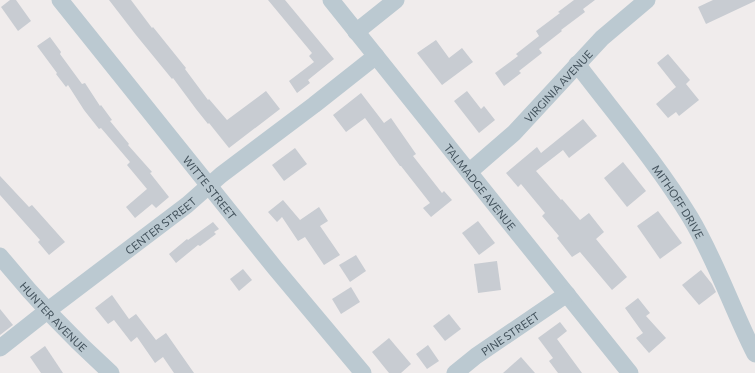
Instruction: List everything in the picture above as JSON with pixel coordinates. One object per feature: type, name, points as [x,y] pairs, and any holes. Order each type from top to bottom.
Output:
[{"type":"street","name":"WITTE STREET","points":[[60,0],[275,268],[363,373]]},
{"type":"street","name":"TALMADGE AVENUE","points":[[331,0],[630,373]]},
{"type":"street","points":[[356,32],[396,0]]},
{"type":"street","name":"VIRGINIA AVENUE","points":[[469,172],[514,133],[602,38],[647,0]]},
{"type":"street","name":"CENTER STREET","points":[[0,348],[187,206],[210,186],[376,56]]},
{"type":"street","name":"MITHOFF DRIVE","points":[[577,64],[655,166],[691,218],[755,354]]},
{"type":"street","name":"HUNTER AVENUE","points":[[0,256],[47,311],[87,352],[112,373]]},
{"type":"street","name":"PINE STREET","points":[[455,373],[476,356],[567,294]]},
{"type":"building","points":[[10,0],[16,0],[31,21],[18,31],[1,7]]},
{"type":"building","points":[[109,0],[131,0],[152,28],[153,27],[186,68],[185,69],[208,100],[209,99],[227,120],[266,91],[280,109],[229,148]]},
{"type":"building","points":[[268,0],[285,0],[334,59],[308,80],[310,83],[297,93],[289,81],[314,62],[309,56],[312,53]]},
{"type":"building","points":[[574,0],[595,0],[583,9],[585,12],[539,49],[542,53],[519,71],[521,73],[504,86],[495,73],[518,56],[516,54],[539,36],[536,31],[560,13],[558,12]]},
{"type":"building","points":[[713,0],[755,1],[706,24],[698,7]]},
{"type":"building","points":[[50,37],[61,52],[60,54],[82,84],[85,83],[100,106],[101,105],[112,120],[110,121],[129,144],[128,145],[152,172],[150,173],[169,197],[156,208],[152,204],[135,218],[126,207],[147,189],[127,165],[130,162],[101,128],[99,129],[84,110],[68,85],[66,87],[56,74],[57,73],[37,46]]},
{"type":"building","points":[[436,40],[449,58],[462,48],[473,62],[442,85],[417,53]]},
{"type":"building","points":[[668,54],[690,80],[686,84],[699,100],[679,116],[676,112],[668,118],[656,104],[676,87],[657,63]]},
{"type":"building","points":[[467,91],[481,109],[484,106],[495,120],[479,133],[454,101]]},
{"type":"building","points":[[361,93],[384,123],[391,118],[416,154],[413,156],[442,193],[444,191],[452,200],[431,217],[423,208],[430,203],[400,166],[365,118],[346,132],[333,115]]},
{"type":"building","points":[[583,119],[597,136],[569,158],[563,150],[536,171],[580,220],[589,213],[604,232],[596,239],[627,277],[612,290],[580,252],[572,257],[557,238],[559,236],[542,216],[545,213],[521,184],[518,187],[506,173],[537,147],[541,153]]},
{"type":"building","points":[[295,148],[307,164],[284,181],[272,165]]},
{"type":"building","points":[[623,162],[646,191],[627,207],[604,178]]},
{"type":"building","points":[[0,176],[29,207],[32,205],[65,242],[49,255],[38,242],[40,240],[0,195]]},
{"type":"building","points":[[283,200],[300,220],[319,207],[328,221],[320,226],[340,255],[324,265],[305,237],[298,241],[282,217],[277,222],[268,212]]},
{"type":"building","points":[[658,211],[682,243],[660,259],[637,226]]},
{"type":"building","points":[[478,221],[495,243],[479,255],[462,233]]},
{"type":"building","points":[[213,222],[219,229],[214,232],[216,234],[200,246],[198,245],[176,263],[169,254],[187,239],[188,240]]},
{"type":"building","points":[[356,255],[366,271],[350,282],[339,265]]},
{"type":"building","points":[[497,261],[501,290],[478,293],[474,264]]},
{"type":"building","points":[[243,269],[252,280],[239,291],[230,279]]},
{"type":"building","points":[[701,270],[712,284],[716,292],[699,305],[682,285]]},
{"type":"building","points":[[351,287],[360,302],[341,314],[332,299]]},
{"type":"building","points":[[112,295],[129,319],[136,314],[156,340],[166,333],[194,373],[174,373],[163,357],[155,363],[137,337],[131,342],[114,320],[108,324],[95,308]]},
{"type":"building","points":[[638,298],[650,313],[646,316],[666,338],[649,353],[636,338],[643,333],[625,308]]},
{"type":"building","points":[[0,309],[13,325],[0,335]]},
{"type":"building","points":[[449,314],[461,329],[445,341],[433,326]]},
{"type":"building","points":[[560,322],[567,331],[557,339],[582,373],[558,373],[549,361],[553,358],[538,338]]},
{"type":"building","points":[[389,338],[411,364],[401,373],[389,373],[372,352]]},
{"type":"building","points":[[428,345],[439,361],[427,369],[416,354]]},
{"type":"building","points":[[45,346],[63,373],[41,373],[30,357]]},
{"type":"building","points":[[521,357],[535,373],[503,373]]}]
